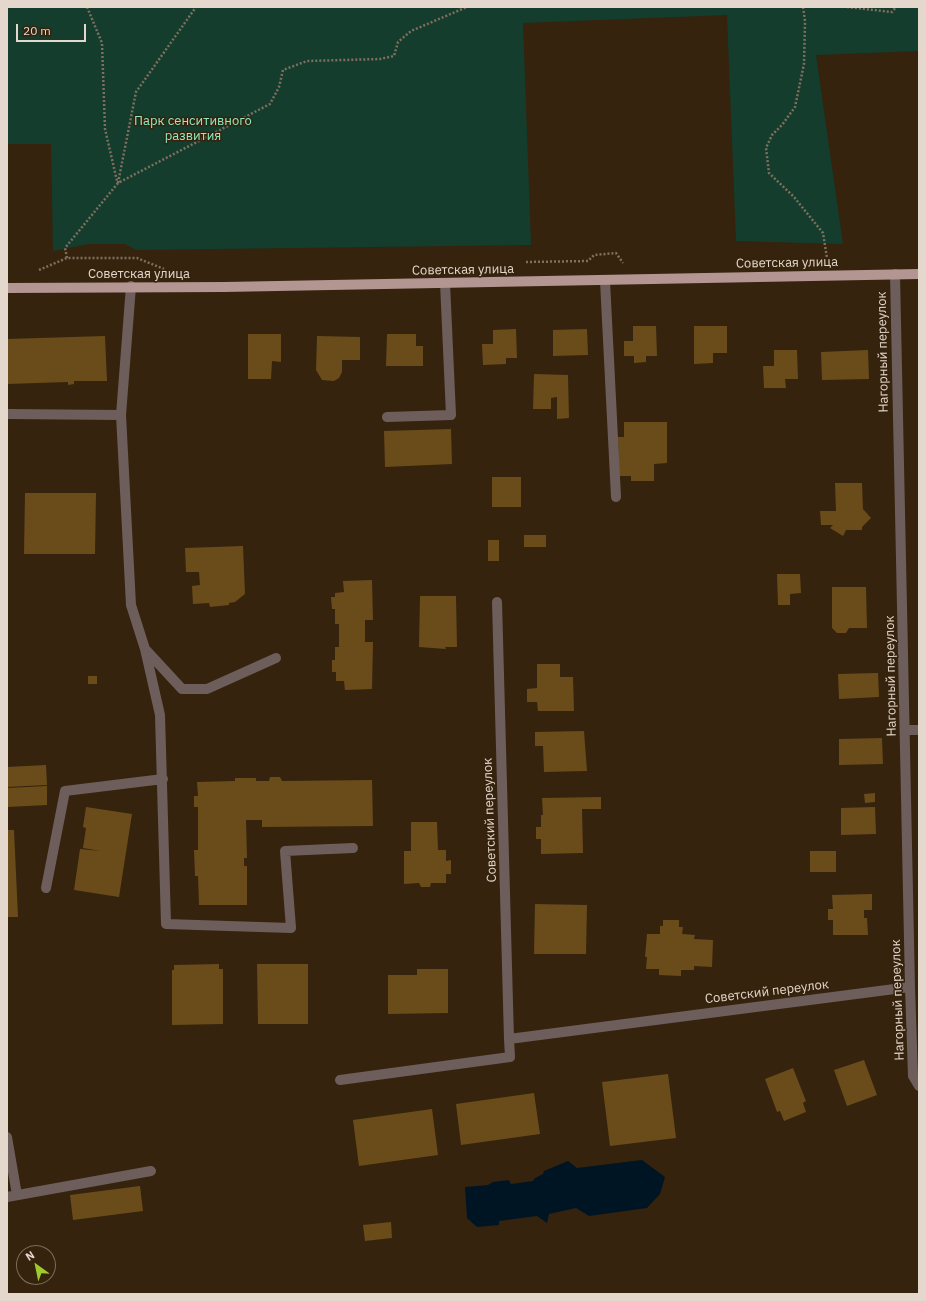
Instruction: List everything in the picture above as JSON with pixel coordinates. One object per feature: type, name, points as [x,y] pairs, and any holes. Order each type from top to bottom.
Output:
[{"type":"main road","name":"Советская улица","points":[[7,288],[131,286],[224,287],[919,274]]},
{"type":"street","name":"Нагорный переулок","points":[[895,274],[910,987],[913,1076],[919,1086]]},
{"type":"street","points":[[605,281],[616,497]]},
{"type":"street","points":[[387,417],[451,415],[445,283]]},
{"type":"street","points":[[131,286],[121,415],[131,605],[145,649],[160,715],[166,924],[291,928],[285,851],[353,848]]},
{"type":"street","points":[[7,414],[121,415]]},
{"type":"street","name":"Советский переулок","points":[[340,1080],[510,1057],[497,602]]},
{"type":"street","points":[[145,649],[182,689],[207,689],[276,658]]},
{"type":"street","points":[[905,730],[919,730]]},
{"type":"street","points":[[46,888],[65,791],[163,779]]},
{"type":"street","name":"Советский переулок","points":[[509,1039],[910,987]]},
{"type":"street","points":[[7,1136],[12,1196],[151,1171]]},
{"type":"path","points":[[87,7],[102,43],[105,129],[118,183]]},
{"type":"path","points":[[118,183],[136,92],[196,7]]},
{"type":"path","points":[[67,258],[66,248],[118,183],[270,104],[279,87],[283,70],[307,61],[380,59],[394,56],[398,42],[411,31],[467,7]]},
{"type":"path","points":[[803,7],[805,21],[804,64],[795,107],[782,125],[772,135],[766,148],[769,174],[794,196],[823,233],[827,258]]},
{"type":"path","points":[[847,7],[892,12],[896,7]]},
{"type":"path","points":[[524,262],[588,261],[594,255],[616,253],[622,263],[630,262]]},
{"type":"path","points":[[34,272],[67,258],[137,258],[168,271]]},
{"type":"path","points":[[819,258],[834,258]]},
{"type":"green space","name":"Парк сенситивного развития","points":[[7,7],[919,7],[919,51],[816,55],[843,244],[736,241],[727,15],[523,23],[531,245],[136,250],[125,244],[88,244],[53,251],[51,144],[7,144]]},
{"type":"water","points":[[642,1160],[665,1177],[660,1194],[647,1208],[589,1216],[576,1208],[549,1214],[547,1223],[537,1216],[499,1221],[499,1225],[477,1227],[467,1218],[465,1187],[488,1185],[493,1182],[509,1180],[511,1184],[533,1181],[535,1178],[543,1174],[544,1171],[568,1161],[577,1168]]},
{"type":"building","points":[[633,326],[656,326],[657,356],[646,356],[646,362],[634,363],[634,356],[624,356],[624,341],[633,341]]},
{"type":"building","points":[[694,326],[727,326],[727,353],[713,353],[713,363],[694,364]]},
{"type":"building","points":[[516,329],[517,358],[506,358],[506,364],[483,365],[482,344],[493,344],[493,330]]},
{"type":"building","points":[[587,329],[588,355],[553,356],[553,330]]},
{"type":"building","points":[[248,334],[281,334],[281,362],[272,361],[271,379],[248,379]]},
{"type":"building","points":[[387,334],[416,334],[416,346],[423,346],[423,366],[386,366]]},
{"type":"building","points":[[105,336],[107,381],[74,381],[74,384],[68,385],[68,382],[7,384],[7,339]]},
{"type":"building","points":[[317,336],[360,337],[360,360],[342,360],[342,372],[339,378],[334,381],[322,380],[316,370]]},
{"type":"building","points":[[774,350],[797,350],[798,379],[785,379],[786,388],[764,388],[763,366],[774,366]]},
{"type":"building","points":[[868,350],[869,379],[822,380],[821,352]]},
{"type":"building","points":[[534,374],[568,375],[569,418],[557,419],[557,397],[551,398],[551,409],[533,409]]},
{"type":"building","points":[[624,422],[667,422],[667,463],[654,464],[654,481],[631,481],[631,476],[619,476],[618,437],[624,437]]},
{"type":"building","points":[[451,429],[452,464],[385,467],[384,431]]},
{"type":"building","points":[[492,477],[521,477],[521,507],[492,507]]},
{"type":"building","points":[[835,483],[862,483],[863,509],[871,518],[862,527],[862,530],[846,530],[843,536],[830,528],[833,525],[821,525],[820,511],[836,511]]},
{"type":"building","points":[[25,493],[96,493],[95,554],[24,554]]},
{"type":"building","points":[[524,535],[546,535],[546,547],[524,547]]},
{"type":"building","points":[[488,540],[499,540],[499,561],[488,561]]},
{"type":"building","points":[[243,546],[245,594],[235,602],[229,603],[229,605],[210,607],[209,603],[193,604],[192,586],[200,585],[199,572],[186,572],[185,548]]},
{"type":"building","points":[[777,574],[800,574],[801,593],[790,594],[790,605],[778,605]]},
{"type":"building","points":[[372,580],[373,620],[365,620],[365,642],[373,642],[372,689],[345,690],[344,681],[336,681],[336,672],[332,672],[332,660],[335,660],[335,647],[339,647],[339,624],[335,624],[335,609],[332,609],[331,597],[335,597],[335,593],[344,592],[343,581]]},
{"type":"building","points":[[832,587],[866,587],[867,628],[849,628],[846,633],[837,633],[832,628]]},
{"type":"building","points":[[420,596],[456,596],[457,647],[445,647],[446,649],[419,647]]},
{"type":"building","points":[[537,664],[560,664],[560,677],[573,677],[574,711],[538,711],[537,702],[527,702],[527,689],[537,688]]},
{"type":"building","points":[[878,673],[879,697],[839,699],[838,674]]},
{"type":"building","points":[[88,676],[97,676],[97,684],[88,684]]},
{"type":"building","points":[[584,731],[587,771],[544,772],[543,746],[535,746],[535,732]]},
{"type":"building","points":[[882,738],[883,764],[839,765],[839,739]]},
{"type":"building","points":[[46,765],[47,785],[7,787],[7,767]]},
{"type":"building","points":[[270,777],[280,777],[282,781],[372,780],[373,826],[262,827],[262,820],[246,820],[247,858],[244,858],[244,866],[247,866],[247,905],[199,905],[198,876],[195,876],[194,850],[198,850],[198,807],[194,807],[194,796],[198,796],[197,782],[235,781],[235,778],[256,778],[256,781],[269,781]]},
{"type":"building","points":[[47,786],[47,805],[7,807],[7,788]]},
{"type":"building","points":[[875,793],[875,802],[865,803],[864,794]]},
{"type":"building","points":[[601,797],[601,809],[582,809],[583,853],[541,854],[541,839],[536,839],[536,827],[541,827],[541,815],[543,815],[542,798]]},
{"type":"building","points":[[86,807],[132,814],[119,897],[74,890],[80,849],[101,851],[83,848],[86,828],[83,827]]},
{"type":"building","points":[[875,807],[876,834],[841,835],[841,808]]},
{"type":"building","points":[[411,822],[437,822],[438,850],[446,850],[446,861],[451,860],[451,874],[446,874],[446,883],[431,883],[430,887],[421,887],[419,883],[404,884],[404,851],[411,851]]},
{"type":"building","points":[[7,830],[14,830],[18,917],[7,917]]},
{"type":"building","points":[[810,851],[836,851],[836,872],[810,872]]},
{"type":"building","points":[[872,894],[872,910],[864,910],[864,918],[867,918],[868,935],[833,935],[833,920],[828,920],[828,909],[833,909],[832,895]]},
{"type":"building","points":[[535,904],[587,905],[586,954],[534,954]]},
{"type":"building","points":[[663,920],[679,920],[679,927],[683,927],[682,934],[695,935],[694,939],[713,940],[712,967],[694,966],[694,970],[681,970],[681,976],[659,975],[659,969],[646,969],[647,957],[645,957],[647,934],[660,934],[660,926],[663,926]]},
{"type":"building","points":[[219,964],[219,969],[223,969],[223,1024],[172,1025],[172,970],[174,970],[174,965]]},
{"type":"building","points":[[257,964],[308,964],[308,1024],[258,1024]]},
{"type":"building","points":[[417,969],[448,969],[448,1013],[388,1014],[388,975],[417,975]]},
{"type":"building","points":[[864,1060],[877,1095],[847,1106],[834,1070]]},
{"type":"building","points":[[793,1068],[806,1101],[803,1103],[806,1112],[784,1121],[780,1111],[777,1112],[765,1079]]},
{"type":"building","points":[[668,1074],[676,1138],[610,1146],[602,1082]]},
{"type":"building","points":[[534,1093],[540,1134],[461,1145],[456,1104]]},
{"type":"building","points":[[432,1109],[438,1155],[359,1166],[353,1120]]},
{"type":"building","points":[[140,1186],[143,1211],[73,1220],[70,1195]]},
{"type":"building","points":[[391,1222],[392,1238],[365,1241],[363,1225]]}]
